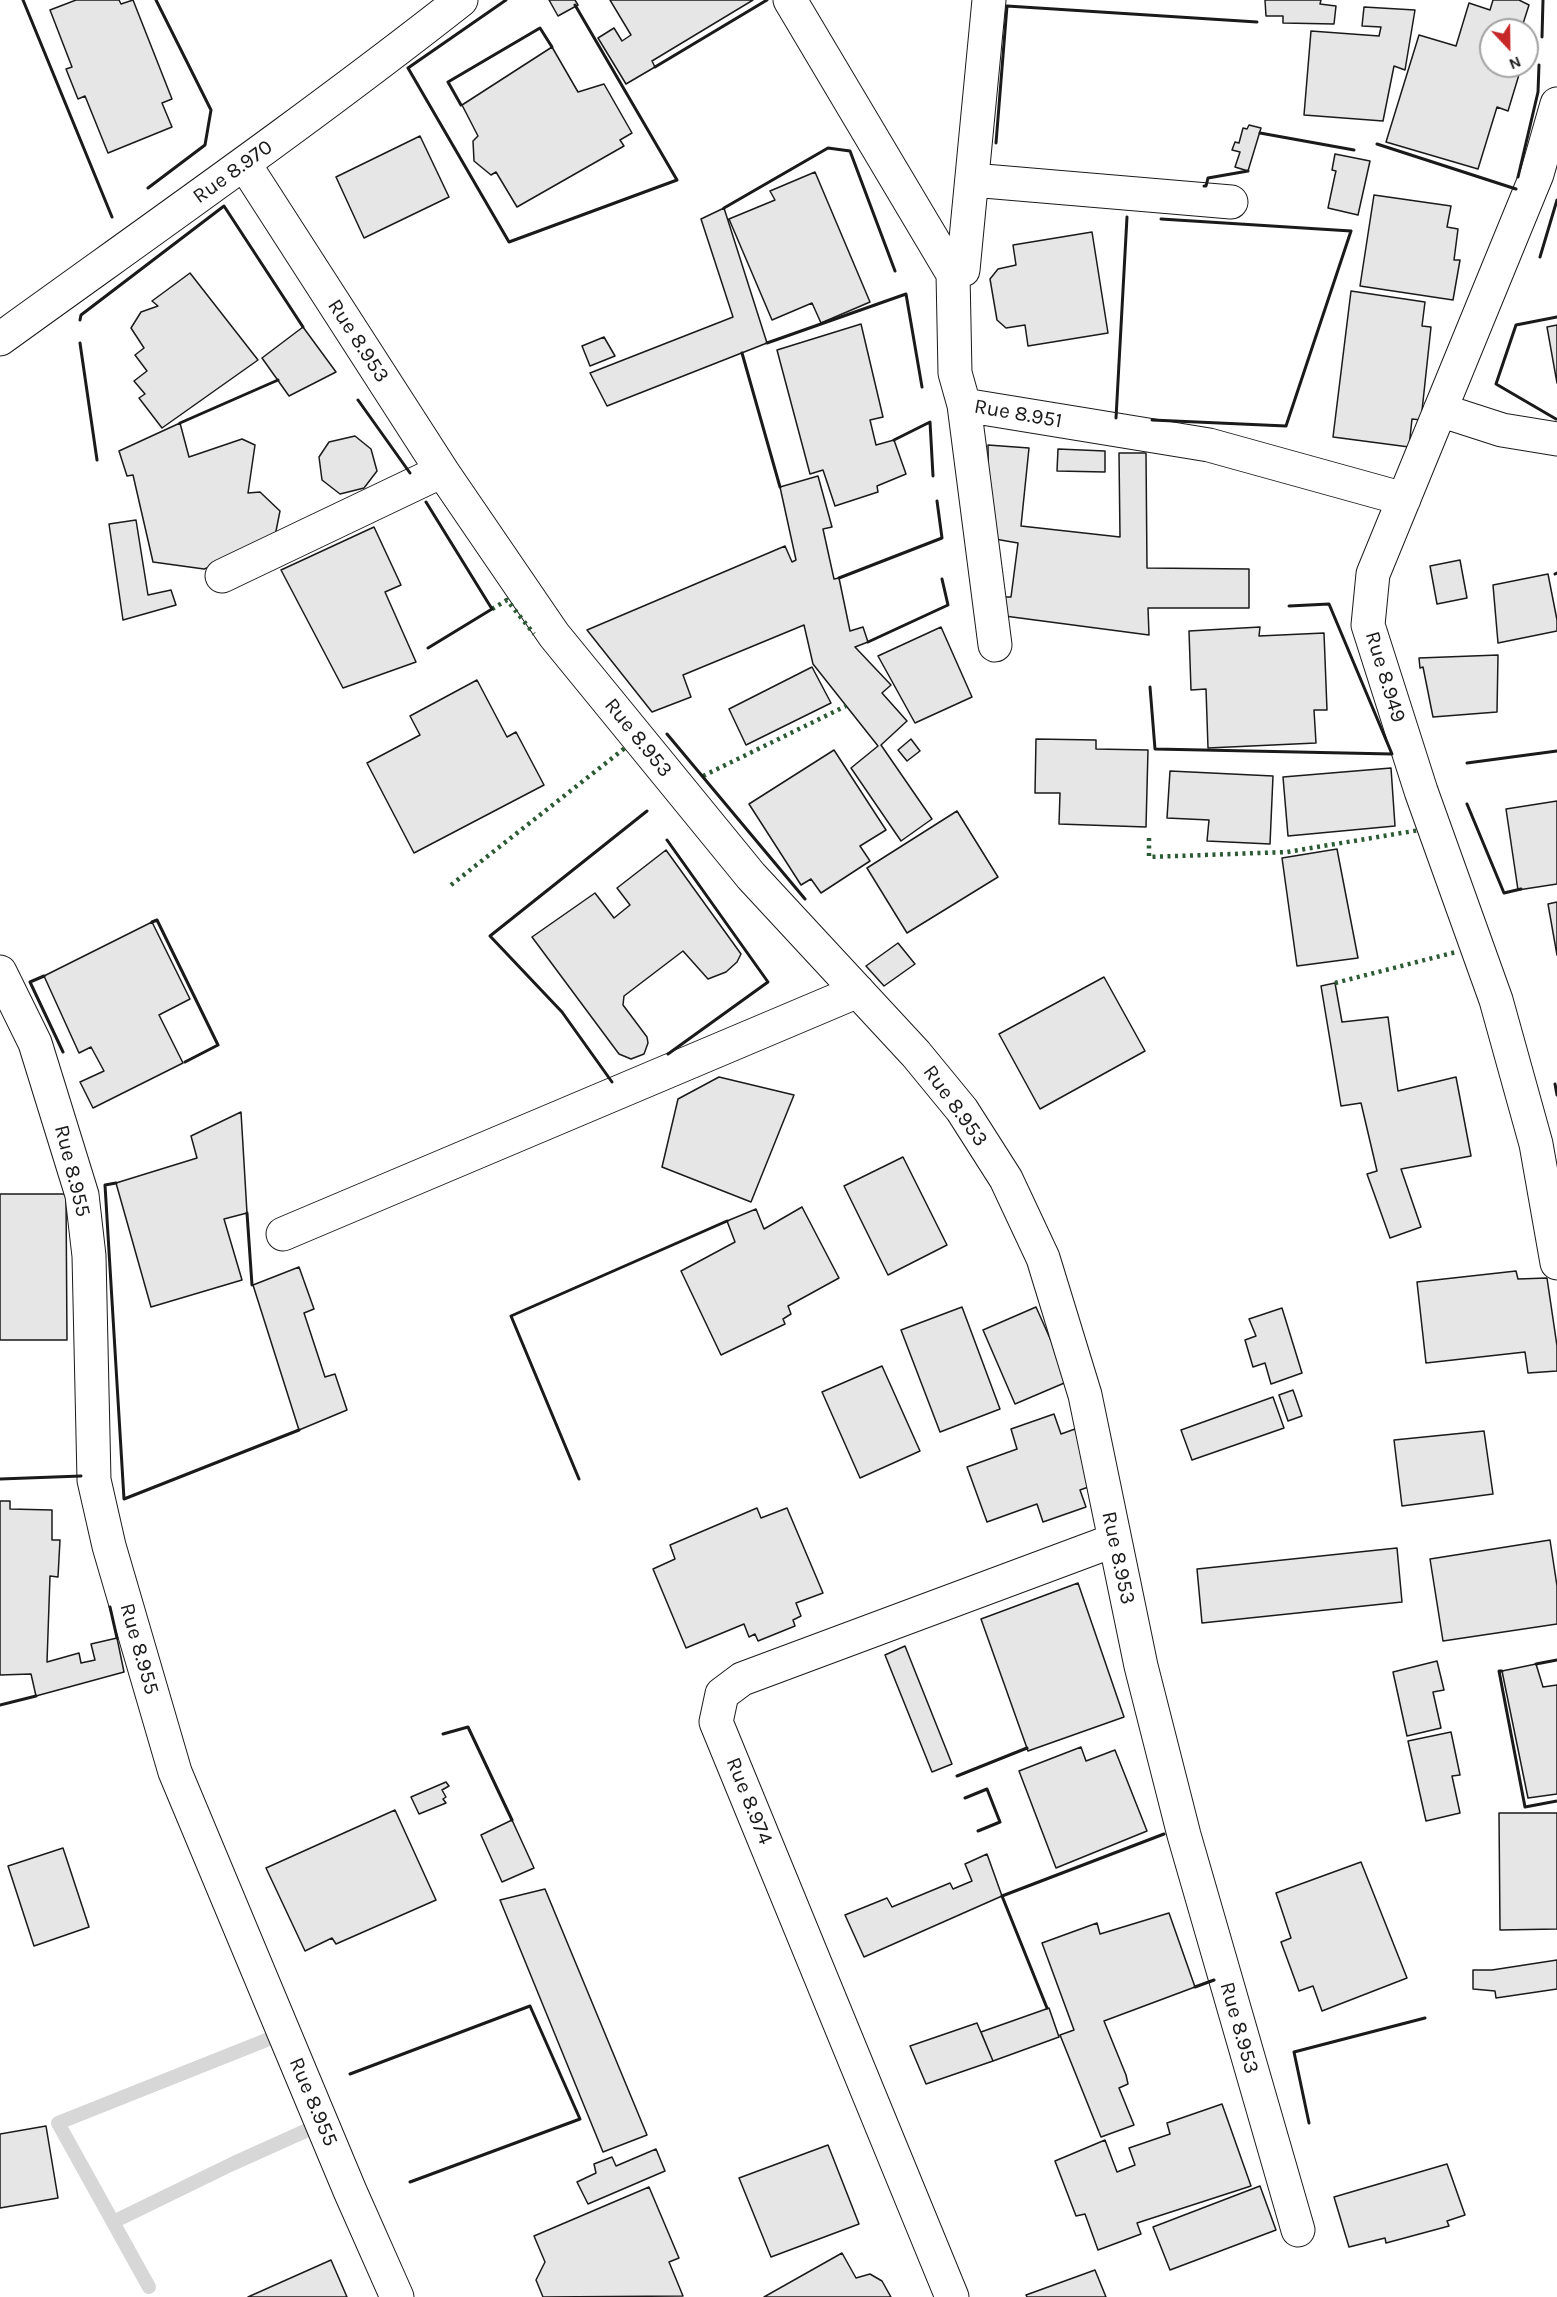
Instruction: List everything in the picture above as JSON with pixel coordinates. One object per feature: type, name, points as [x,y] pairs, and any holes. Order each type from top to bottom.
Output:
[{"type":"street","name":"Rue 8.970","points":[[1,336],[245,165],[461,0]]},
{"type":"street","points":[[790,0],[953,274]]},
{"type":"street","name":"Rue 8.951","points":[[989,0],[963,270],[953,274],[956,373],[964,405],[1209,445],[1404,499]]},
{"type":"street","name":"Rue 8.949","points":[[1557,104],[1537,174],[1373,574],[1368,625],[1421,791],[1496,1000],[1536,1144],[1557,1263]]},
{"type":"street","name":"Rue 8.953","points":[[245,165],[442,471],[554,635],[752,876],[916,1054],[962,1110],[1006,1179],[1043,1258],[1084,1395],[1140,1666],[1184,1835],[1298,2230]]},
{"type":"street","points":[[972,180],[1231,202]]},
{"type":"street","points":[[964,405],[995,645]]},
{"type":"street","points":[[1440,410],[1502,430],[1557,439]]},
{"type":"street","points":[[222,576],[442,471]]},
{"type":"street","name":"Rue 8.955","points":[[0,972],[35,1043],[82,1195],[89,1256],[94,1480],[110,1546],[175,1772],[345,2180],[397,2297]]},
{"type":"street","points":[[283,1234],[858,991]]},
{"type":"street","name":"Rue 8.974","points":[[952,2297],[716,1722],[722,1694],[742,1678],[1114,1540]]},
{"type":"building","points":[[76,0],[119,0],[121,4],[133,0],[172,99],[162,103],[172,127],[108,153],[85,96],[78,99],[66,69],[72,67],[50,10]]},
{"type":"building","points":[[549,0],[575,0],[578,5],[558,16]]},
{"type":"building","points":[[610,0],[753,0],[652,61],[655,67],[626,84],[598,38],[614,28],[622,41],[631,35]]},
{"type":"building","points":[[1265,0],[1321,0],[1320,4],[1336,6],[1334,24],[1283,23],[1283,16],[1266,16]]},
{"type":"building","points":[[1493,0],[1519,0],[1529,5],[1525,18],[1479,18],[1479,78],[1518,78],[1508,111],[1497,107],[1478,169],[1386,142],[1419,35],[1456,46],[1469,3],[1490,10]]},
{"type":"building","points":[[1364,7],[1415,10],[1405,70],[1394,66],[1383,121],[1304,115],[1311,31],[1379,36],[1381,27],[1362,26]]},
{"type":"building","points":[[552,47],[578,92],[604,84],[632,133],[620,140],[624,146],[517,207],[496,172],[491,175],[474,161],[473,141],[478,136],[462,105]]},
{"type":"building","points":[[1249,125],[1261,128],[1248,171],[1235,167],[1240,152],[1232,150],[1235,142],[1239,143],[1243,128],[1247,129]]},
{"type":"building","points":[[420,136],[449,197],[364,238],[336,177]]},
{"type":"building","points":[[1335,154],[1370,161],[1358,215],[1328,208],[1336,171],[1332,170]]},
{"type":"building","points":[[815,172],[870,302],[821,323],[812,303],[772,320],[729,219],[775,200],[770,191]]},
{"type":"building","points":[[1374,195],[1451,206],[1447,227],[1458,229],[1454,260],[1460,260],[1453,300],[1360,286]]},
{"type":"building","points":[[724,208],[767,343],[607,406],[590,373],[733,317],[701,219]]},
{"type":"building","points":[[1092,232],[1108,333],[1028,346],[1025,325],[1006,328],[997,320],[990,279],[998,269],[1016,265],[1013,245]]},
{"type":"building","points":[[190,273],[258,360],[162,428],[139,398],[145,394],[134,381],[147,371],[135,355],[144,348],[131,328],[141,312],[158,306],[152,301]]},
{"type":"building","points":[[1351,291],[1425,302],[1422,326],[1431,327],[1421,420],[1412,419],[1409,447],[1333,437]]},
{"type":"building","points":[[861,324],[883,417],[870,420],[876,445],[894,440],[906,474],[877,486],[878,492],[835,506],[823,470],[810,474],[777,350]]},
{"type":"building","points":[[1557,325],[1557,383],[1547,327]]},
{"type":"building","points":[[303,327],[336,372],[289,396],[262,358]]},
{"type":"building","points":[[604,337],[615,356],[590,366],[582,346]]},
{"type":"building","points":[[180,423],[189,457],[242,439],[255,445],[248,493],[260,492],[280,511],[274,541],[255,552],[204,569],[153,562],[133,475],[127,476],[119,451]]},
{"type":"building","points":[[355,436],[371,449],[377,471],[364,488],[340,494],[322,480],[319,457],[329,442]]},
{"type":"building","points":[[988,445],[1029,448],[1021,526],[1120,537],[1119,453],[1146,453],[1147,568],[1249,569],[1249,608],[1148,608],[1149,635],[997,615],[997,597],[1011,597],[1018,543],[989,538]]},
{"type":"building","points":[[1058,449],[1105,451],[1105,472],[1057,471]]},
{"type":"building","points":[[818,476],[832,527],[823,529],[834,579],[839,578],[850,631],[863,627],[868,642],[855,647],[891,685],[882,693],[907,721],[881,745],[932,819],[901,841],[851,768],[878,746],[813,664],[804,625],[683,675],[691,697],[652,712],[587,630],[785,546],[792,562],[796,560],[780,487]]},
{"type":"building","points":[[136,520],[148,595],[171,590],[176,605],[123,620],[109,524]]},
{"type":"building","points":[[374,527],[401,585],[385,592],[416,662],[343,688],[281,570]]},
{"type":"building","points":[[1460,560],[1467,598],[1437,604],[1430,566]]},
{"type":"building","points":[[1548,574],[1557,631],[1498,643],[1493,585]]},
{"type":"building","points":[[941,627],[972,697],[915,723],[878,656]]},
{"type":"building","points":[[1260,627],[1259,636],[1324,633],[1327,710],[1314,710],[1316,743],[1208,748],[1206,689],[1191,690],[1189,631]]},
{"type":"building","points":[[1498,655],[1497,712],[1433,717],[1423,667],[1420,668],[1419,658]]},
{"type":"building","points":[[812,667],[831,703],[746,745],[729,709]]},
{"type":"building","points":[[477,680],[507,737],[516,732],[544,785],[414,853],[367,763],[420,735],[410,716]]},
{"type":"building","points":[[911,739],[920,751],[907,761],[898,750]]},
{"type":"building","points":[[1036,739],[1096,740],[1096,749],[1148,750],[1146,827],[1059,824],[1060,793],[1035,793]]},
{"type":"building","points":[[834,750],[886,830],[860,846],[870,861],[821,893],[811,879],[801,885],[749,804]]},
{"type":"building","points":[[1391,768],[1395,826],[1288,836],[1283,777]]},
{"type":"building","points":[[1170,771],[1273,776],[1270,844],[1207,841],[1209,820],[1167,818]]},
{"type":"building","points":[[1557,801],[1557,884],[1518,890],[1506,809]]},
{"type":"building","points":[[957,811],[998,877],[907,933],[867,868]]},
{"type":"building","points":[[1337,849],[1358,958],[1297,966],[1282,858]]},
{"type":"building","points":[[666,850],[741,954],[737,962],[726,972],[708,979],[683,951],[624,996],[623,1005],[647,1037],[648,1043],[644,1054],[631,1059],[619,1054],[532,937],[595,893],[614,918],[630,905],[617,888]]},
{"type":"building","points":[[1557,902],[1557,955],[1548,904]]},
{"type":"building","points":[[152,922],[190,999],[159,1015],[183,1063],[93,1108],[80,1082],[104,1071],[91,1047],[79,1053],[44,976]]},
{"type":"building","points":[[898,943],[915,964],[884,986],[866,966]]},
{"type":"building","points":[[1104,977],[1145,1051],[1040,1109],[999,1034]]},
{"type":"building","points":[[1335,983],[1342,1022],[1388,1017],[1398,1091],[1456,1077],[1471,1156],[1401,1169],[1421,1227],[1390,1238],[1367,1174],[1377,1171],[1361,1103],[1341,1106],[1321,986]]},
{"type":"building","points":[[719,1077],[794,1095],[751,1202],[662,1167],[678,1099]]},
{"type":"building","points":[[241,1112],[247,1213],[224,1219],[242,1280],[151,1307],[116,1183],[197,1158],[191,1136]]},
{"type":"building","points":[[903,1157],[947,1245],[888,1275],[844,1186]]},
{"type":"building","points":[[0,1194],[66,1194],[67,1340],[0,1340]]},
{"type":"building","points":[[802,1207],[839,1278],[788,1306],[791,1314],[783,1319],[785,1324],[721,1355],[681,1271],[735,1242],[727,1221],[756,1209],[764,1229]]},
{"type":"building","points":[[299,1267],[314,1309],[304,1313],[325,1377],[335,1374],[347,1410],[299,1430],[253,1285]]},
{"type":"building","points":[[1516,1271],[1518,1279],[1547,1278],[1557,1346],[1557,1371],[1528,1373],[1525,1352],[1426,1363],[1417,1282]]},
{"type":"building","points":[[962,1307],[1000,1409],[940,1432],[901,1330]]},
{"type":"building","points":[[1036,1307],[1069,1381],[1015,1404],[983,1330]]},
{"type":"building","points":[[1282,1308],[1302,1373],[1271,1384],[1265,1363],[1253,1367],[1245,1340],[1256,1336],[1249,1319]]},
{"type":"building","points":[[882,1366],[920,1451],[860,1478],[822,1392]]},
{"type":"building","points":[[1293,1390],[1302,1416],[1288,1421],[1279,1395]]},
{"type":"building","points":[[1273,1397],[1284,1428],[1192,1460],[1181,1430]]},
{"type":"building","points":[[1054,1414],[1061,1434],[1075,1429],[1094,1485],[1080,1490],[1086,1507],[1043,1522],[1037,1504],[987,1522],[967,1467],[1017,1449],[1011,1429]]},
{"type":"building","points":[[1484,1431],[1493,1494],[1402,1506],[1394,1440]]},
{"type":"building","points":[[0,1501],[10,1501],[10,1509],[52,1510],[52,1540],[60,1540],[58,1577],[50,1576],[47,1662],[79,1653],[81,1663],[95,1660],[91,1644],[117,1638],[124,1672],[36,1696],[31,1674],[0,1675]]},
{"type":"building","points":[[757,1508],[761,1518],[787,1508],[823,1593],[796,1603],[801,1616],[793,1620],[795,1626],[758,1641],[755,1634],[749,1637],[744,1624],[686,1648],[653,1569],[675,1559],[670,1545]]},
{"type":"building","points":[[1550,1540],[1557,1586],[1557,1624],[1443,1641],[1430,1559]]},
{"type":"building","points":[[1397,1548],[1402,1602],[1202,1623],[1197,1569]]},
{"type":"building","points":[[1078,1583],[1124,1717],[1028,1751],[981,1619]]},
{"type":"building","points":[[905,1646],[952,1764],[932,1772],[885,1655]]},
{"type":"building","points":[[1437,1661],[1444,1690],[1433,1692],[1441,1728],[1407,1736],[1393,1672]]},
{"type":"building","points":[[1536,1664],[1543,1687],[1557,1685],[1557,1794],[1528,1798],[1502,1671]]},
{"type":"building","points":[[1451,1732],[1460,1775],[1452,1776],[1460,1813],[1426,1821],[1408,1741]]},
{"type":"building","points":[[1081,1747],[1086,1761],[1115,1750],[1147,1831],[1056,1868],[1019,1771]]},
{"type":"building","points":[[446,1782],[449,1786],[442,1790],[446,1803],[419,1814],[411,1797]]},
{"type":"building","points":[[395,1810],[436,1900],[336,1944],[332,1938],[305,1951],[266,1868]]},
{"type":"building","points":[[1499,1813],[1557,1813],[1557,1929],[1500,1930]]},
{"type":"building","points":[[512,1820],[534,1868],[502,1882],[481,1835]]},
{"type":"building","points":[[63,1848],[89,1927],[34,1946],[8,1866]]},
{"type":"building","points":[[987,1854],[1002,1896],[864,1957],[845,1915],[887,1898],[892,1907],[950,1883],[953,1889],[972,1881],[965,1864]]},
{"type":"building","points":[[1361,1862],[1407,1978],[1322,2011],[1313,1986],[1299,1991],[1281,1942],[1291,1938],[1276,1893]]},
{"type":"building","points":[[545,1889],[647,2135],[603,2152],[500,1900]]},
{"type":"building","points":[[1169,1913],[1195,1987],[1104,2021],[1126,2075],[1128,2084],[1119,2088],[1134,2125],[1101,2137],[1060,2035],[1074,2030],[1042,1943],[1097,1923],[1100,1934]]},
{"type":"building","points":[[1557,1960],[1557,1989],[1496,1998],[1495,1991],[1473,1989],[1473,1970],[1492,1970]]},
{"type":"building","points":[[1049,2008],[1059,2037],[993,2061],[981,2032]]},
{"type":"building","points":[[977,2023],[993,2061],[926,2084],[910,2046]]},
{"type":"building","points":[[1222,2104],[1251,2186],[1137,2223],[1141,2234],[1098,2250],[1085,2214],[1076,2216],[1055,2161],[1105,2140],[1117,2172],[1135,2165],[1129,2148],[1170,2134],[1167,2123]]},
{"type":"building","points":[[46,2126],[58,2198],[0,2208],[0,2134]]},
{"type":"building","points":[[828,2145],[859,2224],[771,2257],[739,2178]]},
{"type":"building","points":[[656,2149],[665,2171],[588,2204],[577,2182],[596,2173],[594,2164],[612,2157],[616,2166]]},
{"type":"building","points":[[1447,2164],[1465,2215],[1447,2221],[1449,2226],[1386,2243],[1385,2238],[1349,2247],[1334,2197]]},
{"type":"building","points":[[1260,2186],[1276,2230],[1170,2270],[1153,2227]]},
{"type":"building","points":[[649,2187],[679,2258],[669,2262],[683,2296],[543,2297],[536,2280],[545,2262],[534,2236]]},
{"type":"building","points":[[842,2253],[856,2278],[870,2274],[882,2281],[891,2297],[764,2297]]},
{"type":"building","points":[[331,2260],[347,2297],[248,2297]]},
{"type":"building","points":[[1095,2270],[1106,2297],[1027,2297],[1026,2295]]},
{"type":"waterway","points":[[149,2287],[58,2123],[274,2037]]},
{"type":"waterway","points":[[113,2222],[312,2128]]},
{"type":"hedge","points":[[492,609],[507,600],[534,634]]},
{"type":"hedge","points":[[703,776],[846,706]]},
{"type":"hedge","points":[[451,885],[625,748]]},
{"type":"hedge","points":[[1149,838],[1149,857],[1287,852],[1420,830]]},
{"type":"hedge","points":[[1335,983],[1456,952]]},
{"type":"wall","points":[[23,0],[112,217]]},
{"type":"wall","points":[[148,188],[205,145],[211,110],[156,0]]},
{"type":"wall","points":[[506,0],[408,68],[509,242],[677,180],[575,5]]},
{"type":"wall","points":[[655,67],[767,0]]},
{"type":"wall","points":[[1542,37],[1543,0]]},
{"type":"wall","points":[[996,143],[1007,6],[1257,22]]},
{"type":"wall","points":[[461,105],[448,82],[540,28],[552,47]]},
{"type":"wall","points":[[1518,177],[1538,92],[1539,78]]},
{"type":"wall","points":[[1260,133],[1354,150]]},
{"type":"wall","points":[[1377,144],[1516,189]]},
{"type":"wall","points":[[724,208],[828,148],[850,151],[895,271]]},
{"type":"wall","points":[[1204,186],[1208,178],[1248,171]]},
{"type":"wall","points":[[1540,257],[1557,200]]},
{"type":"wall","points":[[80,320],[81,315],[224,206],[303,327]]},
{"type":"wall","points":[[1116,418],[1127,217]]},
{"type":"wall","points":[[1152,420],[1286,426],[1351,231],[1161,219]]},
{"type":"wall","points":[[767,343],[906,294],[922,387]]},
{"type":"wall","points":[[1556,419],[1496,384],[1516,325],[1557,317]]},
{"type":"wall","points":[[80,343],[97,460]]},
{"type":"wall","points":[[742,353],[780,487]]},
{"type":"wall","points":[[180,423],[278,380]]},
{"type":"wall","points":[[358,400],[410,473]]},
{"type":"wall","points":[[894,440],[930,422],[933,476]]},
{"type":"wall","points":[[839,578],[942,538],[937,501]]},
{"type":"wall","points":[[426,502],[492,609],[428,648]]},
{"type":"wall","points":[[868,642],[948,605],[942,579]]},
{"type":"wall","points":[[1150,687],[1155,749],[1392,754],[1329,604],[1289,606]]},
{"type":"wall","points":[[667,734],[805,899]]},
{"type":"wall","points":[[1467,763],[1557,751]]},
{"type":"wall","points":[[1467,804],[1504,893],[1521,889]]},
{"type":"wall","points":[[612,1082],[562,1012],[490,936],[647,811]]},
{"type":"wall","points":[[667,840],[768,982],[668,1054]]},
{"type":"wall","points":[[152,922],[157,920],[218,1045],[185,1062]]},
{"type":"wall","points":[[44,976],[30,982],[63,1052]]},
{"type":"wall","points":[[1555,1084],[1557,1095]]},
{"type":"wall","points":[[116,1183],[105,1185],[124,1499],[299,1430]]},
{"type":"wall","points":[[247,1213],[252,1285]]},
{"type":"wall","points":[[579,1479],[511,1316],[727,1221]]},
{"type":"wall","points":[[0,1479],[81,1476]]},
{"type":"wall","points":[[110,1607],[117,1638]]},
{"type":"wall","points":[[1536,1664],[1557,1660]]},
{"type":"wall","points":[[1502,1671],[1499,1671],[1525,1807],[1557,1801]]},
{"type":"wall","points":[[0,1705],[36,1696]]},
{"type":"wall","points":[[443,1734],[468,1727],[512,1820]]},
{"type":"wall","points":[[957,1776],[1027,1748]]},
{"type":"wall","points":[[965,1798],[987,1789],[1000,1822],[978,1831]]},
{"type":"wall","points":[[1047,2008],[1002,1896],[1164,1834]]},
{"type":"wall","points":[[1195,1987],[1214,1980]]},
{"type":"wall","points":[[350,2074],[530,2006],[580,2119],[410,2182]]},
{"type":"wall","points":[[1309,2123],[1294,2052],[1425,2018]]}]
